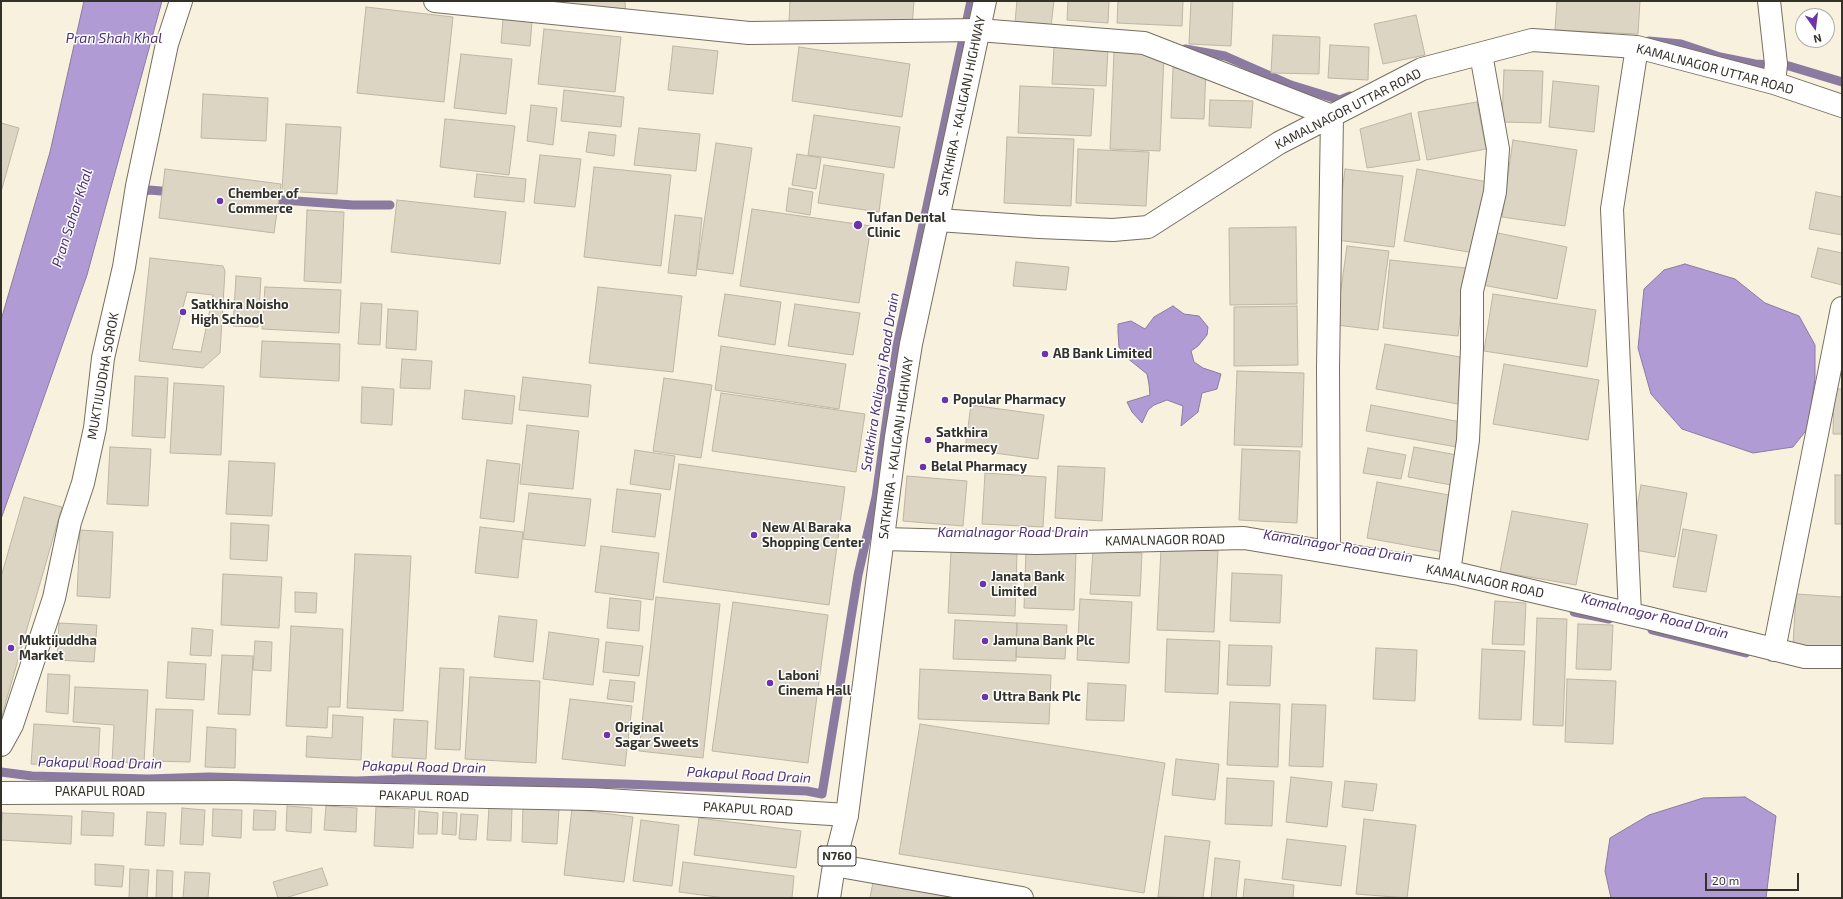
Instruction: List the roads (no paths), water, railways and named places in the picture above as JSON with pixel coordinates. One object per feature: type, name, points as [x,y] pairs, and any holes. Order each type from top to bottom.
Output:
[{"type":"main road","name":"MUKTIJUDDHA SOROK","points":[[1,745],[12,725],[54,598],[70,522],[83,483],[95,428],[103,358],[124,267],[136,190],[167,44],[181,1]]},
{"type":"main road","points":[[435,1],[749,33],[978,30],[1144,43],[1332,116],[1328,368],[1329,552]]},
{"type":"main road","name":"SATKHIRA - KALIGANJ HIGHWAY","points":[[829,898],[834,865],[847,815],[896,437],[911,344],[984,1]]},
{"type":"main road","points":[[1770,1],[1776,64],[1774,83]]},
{"type":"main road","name":"KAMALNAGOR UTTAR ROAD","points":[[938,220],[1046,228],[1113,230],[1148,227],[1279,143],[1422,69],[1532,40],[1637,47],[1774,83],[1842,106]]},
{"type":"main road","points":[[1630,614],[1612,209],[1637,47]]},
{"type":"main road","points":[[1449,572],[1468,440],[1472,348],[1472,291],[1495,192],[1498,149],[1481,54]]},
{"type":"main road","points":[[1774,650],[1842,308]]},
{"type":"main road","name":"KAMALNAGOR ROAD","points":[[883,540],[1036,543],[1244,538],[1449,572],[1805,657],[1842,657]]},
{"type":"main road","name":"PAKAPUL ROAD","points":[[1,793],[234,792],[591,799],[847,815]]},
{"type":"main road","points":[[834,865],[1022,898]]},
{"type":"water","name":"Pran Shah Khal","points":[[84,1],[162,1],[87,275],[1,519],[1,320],[50,152]]},
{"type":"water","points":[[1685,264],[1735,279],[1765,303],[1799,316],[1815,345],[1815,378],[1808,428],[1793,447],[1753,453],[1682,429],[1651,394],[1638,348],[1644,289],[1664,270]]},
{"type":"water","points":[[1173,306],[1184,314],[1199,316],[1208,327],[1207,335],[1198,346],[1191,351],[1194,362],[1203,368],[1221,374],[1217,389],[1202,393],[1198,412],[1181,426],[1183,406],[1167,400],[1154,405],[1148,410],[1142,423],[1132,412],[1127,402],[1150,395],[1147,374],[1126,357],[1119,347],[1118,324],[1131,321],[1145,329],[1154,317]]},
{"type":"water","points":[[1745,797],[1776,816],[1766,898],[1611,898],[1605,871],[1610,838],[1649,815],[1703,798]]},
{"type":"waterway","name":"Pakapul Road Drain","points":[[1,772],[32,776],[148,779],[209,777],[357,781],[408,779],[624,784],[807,791],[822,794],[858,575],[876,497],[897,346],[971,1]]},
{"type":"waterway","points":[[1649,41],[1681,44],[1720,57],[1755,64],[1789,66],[1842,82]]},
{"type":"waterway","points":[[1185,49],[1225,56],[1291,85],[1340,100],[1350,96]]},
{"type":"waterway","points":[[137,194],[149,190],[173,192]]},
{"type":"waterway","points":[[268,199],[353,205],[390,205]]},
{"type":"waterway","name":"Kamalnagor Road Drain","points":[[1574,612],[1609,619]]},
{"type":"waterway","name":"Kamalnagor Road Drain","points":[[1652,630],[1746,653]]},
{"type":"place","name":"Chember of Commerce","points":[[220,201]]},
{"type":"place","name":"Tufan Dental Clinic","points":[[858,225]]},
{"type":"place","name":"Satkhira Noisho High School","points":[[183,312]]},
{"type":"place","name":"AB Bank Limited","points":[[1045,354]]},
{"type":"place","name":"Popular Pharmacy","points":[[945,400]]},
{"type":"place","name":"Satkhira Pharmecy","points":[[928,440]]},
{"type":"place","name":"Belal Pharmacy","points":[[923,467]]},
{"type":"place","name":"New Al Baraka Shopping Center","points":[[754,535]]},
{"type":"place","name":"Janata Bank Limited","points":[[983,584]]},
{"type":"place","name":"Jamuna Bank Plc","points":[[985,641]]},
{"type":"place","name":"Muktijuddha Market","points":[[11,648]]},
{"type":"place","name":"Laboni Cinema Hall","points":[[770,683]]},
{"type":"place","name":"Uttra Bank Plc","points":[[985,697]]},
{"type":"place","name":"Original Sagar Sweets","points":[[607,735]]},
{"type":"water label","name":"Pran Sahar Khal","points":[[72,218]]},
{"type":"water label","name":"Satkhira Kaligonj Road Drain","points":[[880,382]]}]
